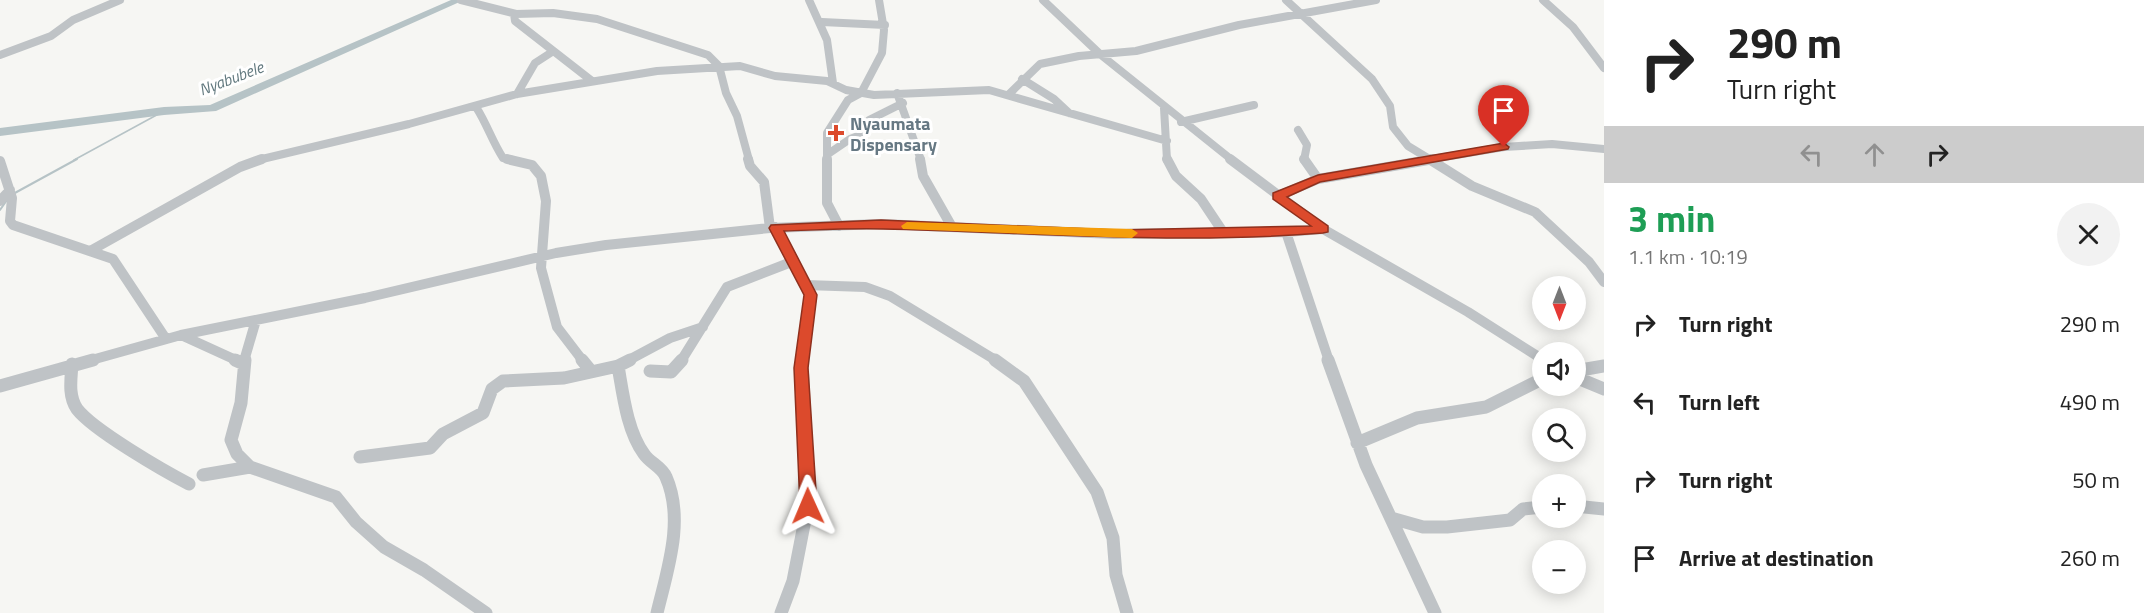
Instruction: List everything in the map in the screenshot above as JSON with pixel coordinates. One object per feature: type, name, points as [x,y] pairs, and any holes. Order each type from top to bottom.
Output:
[{"type":"street","points":[[0,55],[51,36],[73,20],[120,0]]},
{"type":"street","points":[[461,0],[514,14],[553,13],[597,19],[699,50],[719,66],[726,93],[737,116],[750,166],[765,182],[772,228],[794,261],[811,300],[801,368],[809,499],[793,581],[781,613]]},
{"type":"street","points":[[809,0],[814,15],[822,22],[830,44],[833,83]]},
{"type":"street","points":[[839,226],[827,203],[827,133],[848,100],[861,93],[880,58],[885,25],[879,0]]},
{"type":"street","points":[[1043,0],[1101,55],[1181,122],[1323,229],[1468,312],[1532,353]]},
{"type":"street","points":[[1286,0],[1372,79],[1390,106],[1390,116],[1396,132],[1413,150],[1472,186],[1535,212],[1589,262],[1604,282]]},
{"type":"street","points":[[1008,95],[1040,64],[1147,48],[1204,33],[1376,0]]},
{"type":"street","points":[[1544,0],[1580,35],[1604,68]]},
{"type":"street","points":[[514,14],[515,21],[543,40],[552,52],[581,70],[592,81]]},
{"type":"street","points":[[822,22],[885,25]]},
{"type":"street","points":[[517,94],[535,63],[552,52]]},
{"type":"street","points":[[90,250],[254,160],[517,94],[638,74],[740,66],[775,76],[833,83],[846,90],[861,93],[977,89],[1008,95],[1167,141]]},
{"type":"street","points":[[1022,79],[1054,99],[1072,115]]},
{"type":"street","points":[[897,93],[903,104],[923,167],[923,176],[952,227]]},
{"type":"street","points":[[828,153],[850,139],[866,133],[869,120],[903,104]]},
{"type":"street","points":[[1181,122],[1254,105]]},
{"type":"street","points":[[476,106],[485,121],[490,139],[503,158],[532,165],[543,183],[546,218],[540,258],[557,327],[591,371]]},
{"type":"street","points":[[1164,108],[1166,158],[1172,172],[1201,199],[1223,232]]},
{"type":"street","points":[[1298,130],[1307,145],[1304,161],[1318,179]]},
{"type":"street","points":[[1278,196],[1318,179],[1428,158],[1518,145],[1552,144],[1604,149]]},
{"type":"street","points":[[0,161],[10,190],[12,225],[107,256],[118,265],[137,300],[166,339]]},
{"type":"street","points":[[0,201],[10,190]]},
{"type":"street","points":[[0,386],[181,335],[606,245],[772,228],[839,226],[952,227],[1114,234],[1286,232],[1323,229]]},
{"type":"street","points":[[1286,232],[1315,324],[1336,377],[1357,443],[1435,613]]},
{"type":"street","points":[[650,371],[671,372],[690,350],[727,287],[794,261]]},
{"type":"street","points":[[806,285],[865,287],[890,296],[1005,366],[1024,381],[1097,492],[1113,538],[1116,575],[1127,613]]},
{"type":"street","points":[[256,320],[249,334],[241,405],[231,438],[232,445],[241,459],[250,467],[336,497],[356,522],[384,547],[424,570],[486,613]]},
{"type":"street","points":[[360,457],[368,454],[430,448],[443,434],[483,413],[492,389],[503,381],[535,381],[618,366],[665,340],[703,327]]},
{"type":"street","points":[[181,335],[244,364]]},
{"type":"street","points":[[72,364],[70,392],[78,412],[166,473],[189,484]]},
{"type":"street","points":[[618,366],[634,435],[643,453],[666,477],[671,496],[673,551],[657,613]]},
{"type":"street","points":[[1586,369],[1604,366]]},
{"type":"street","points":[[1586,382],[1604,389]]},
{"type":"street","points":[[1357,443],[1417,418],[1486,407],[1532,384]]},
{"type":"street","points":[[203,475],[250,467]]},
{"type":"street","points":[[1586,507],[1604,509]]},
{"type":"street","points":[[1391,518],[1423,527],[1447,528],[1510,520],[1523,509],[1532,508]]},
{"type":"waterway","name":"Nyabubele","points":[[0,132],[164,111],[212,108],[459,0]]},
{"type":"waterway","points":[[74,160],[164,111]]},
{"type":"waterway","points":[[13,194],[77,159]]},
{"type":"waterway","points":[[0,210],[7,200]]},
{"type":"slow traffic","points":[[907,226],[1132,233]]},
{"type":"place","name":"Nyaumata Dispensary","points":[[836,133]]},
{"type":"route","points":[[808,506],[801,368],[811,300],[806,285],[775,228],[881,224],[1114,234],[1286,232],[1323,229],[1278,196],[1318,179],[1428,158],[1504,147]]}]
